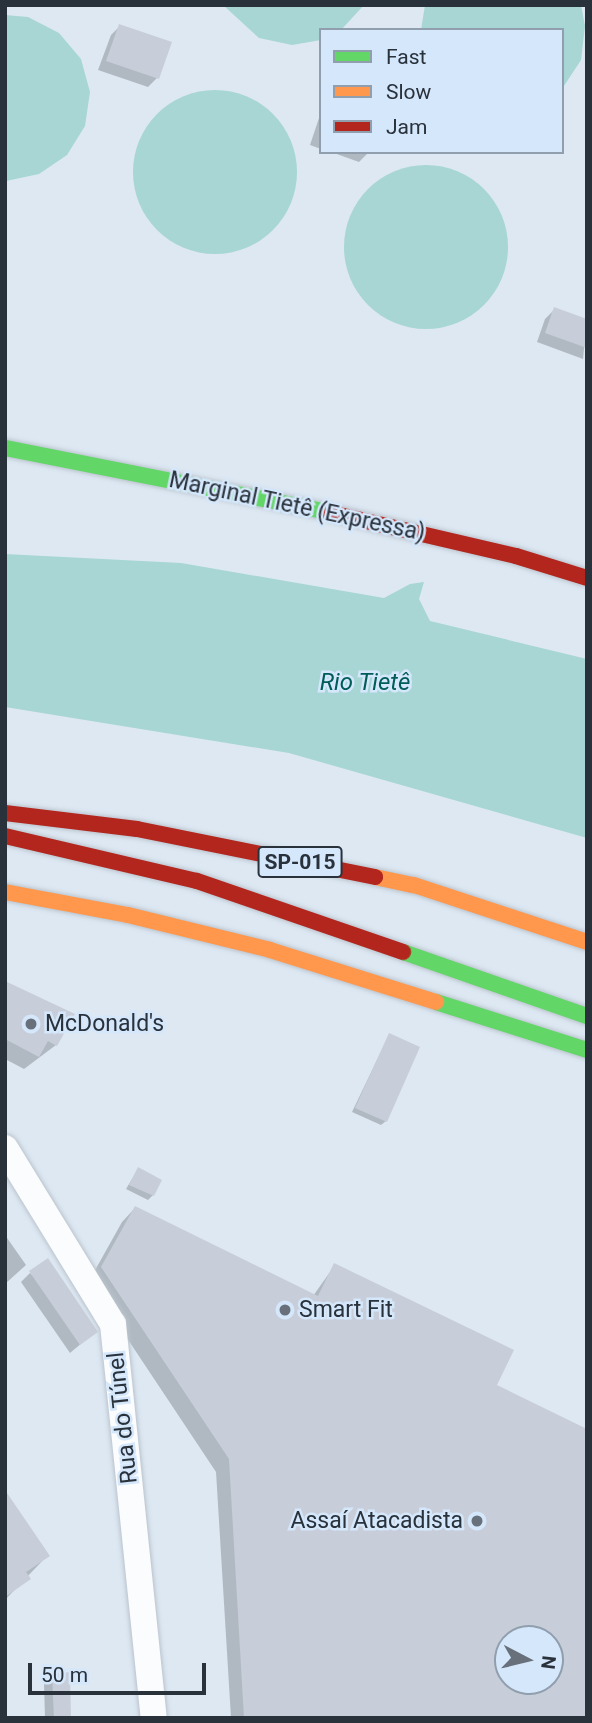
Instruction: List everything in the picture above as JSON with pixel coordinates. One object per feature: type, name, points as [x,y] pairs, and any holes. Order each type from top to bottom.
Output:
[{"type":"highway","name":"Marginal Tietê (Expressa)","points":[[5,448],[250,494],[587,578]]},
{"type":"highway","name":"SP-015","points":[[5,813],[137,829],[414,885],[587,943]]},
{"type":"highway","points":[[5,836],[197,881],[587,1016]]},
{"type":"highway","points":[[5,892],[128,915],[270,950],[587,1050]]},
{"type":"street","name":"Rua do Túnel","points":[[5,1148],[113,1324],[154,1718]]},
{"type":"water","points":[[223,5],[364,5],[343,28],[319,28],[319,40],[292,45],[259,38]]},
{"type":"water","points":[[425,5],[581,5],[585,26],[581,60],[564,86],[564,28],[421,28]]},
{"type":"water","points":[[5,15],[28,17],[59,33],[81,59],[90,92],[85,126],[67,155],[39,174],[6,181]]},
{"type":"water","points":[[215,90],[247,96],[261,103],[273,114],[284,126],[291,140],[297,172],[291,204],[284,218],[273,230],[261,241],[247,248],[215,254],[183,248],[169,241],[157,230],[146,218],[139,204],[133,172],[139,140],[146,126],[157,114],[169,103],[183,96]]},
{"type":"water","points":[[426,165],[458,171],[472,178],[484,189],[495,201],[502,215],[508,247],[502,279],[495,293],[484,305],[472,316],[458,323],[426,329],[394,323],[380,316],[368,305],[357,293],[350,279],[344,247],[350,215],[357,201],[368,189],[380,178],[394,171]]},
{"type":"water","name":"Rio Tietê","points":[[5,554],[181,563],[384,598],[410,584],[424,582],[419,599],[430,621],[587,659],[587,838],[289,753],[5,707]]},
{"type":"building","points":[[119,24],[172,42],[159,79],[106,61]]},
{"type":"building","points":[[554,307],[587,319],[587,348],[545,333]]},
{"type":"building","name":"McDonald's","points":[[5,981],[75,1014],[57,1046],[48,1041],[39,1057],[5,1039]]},
{"type":"building","points":[[389,1033],[420,1047],[387,1122],[355,1108]]},
{"type":"building","points":[[138,1167],[162,1180],[154,1196],[129,1185]]},
{"type":"building","points":[[135,1206],[318,1296],[334,1263],[514,1350],[497,1385],[587,1429],[587,1718],[244,1718],[229,1459],[101,1267]]},
{"type":"building","points":[[48,1258],[98,1332],[80,1345],[29,1271]]},
{"type":"building","points":[[5,1490],[50,1556],[26,1572],[31,1579],[5,1597]]},
{"type":"building","points":[[70,1672],[71,1718],[54,1718],[52,1674]]},
{"type":"traffic: fast","points":[[5,448],[327,512]]},
{"type":"traffic: fast","points":[[403,952],[587,1016]]},
{"type":"traffic: fast","points":[[436,1002],[587,1050]]},
{"type":"traffic: slow","points":[[375,877],[414,885],[587,942]]},
{"type":"traffic: slow","points":[[5,892],[128,915],[270,950],[436,1002]]},
{"type":"traffic: jam","points":[[327,512],[516,556],[587,578]]},
{"type":"traffic: jam","points":[[5,813],[137,829],[375,877]]},
{"type":"traffic: jam","points":[[5,836],[197,881],[403,952]]},
{"type":"place","name":"McDonald's","points":[[31,1024]]},
{"type":"place","name":"Smart Fit","points":[[285,1310]]},
{"type":"place","name":"Assaí Atacadista","points":[[477,1521]]}]
